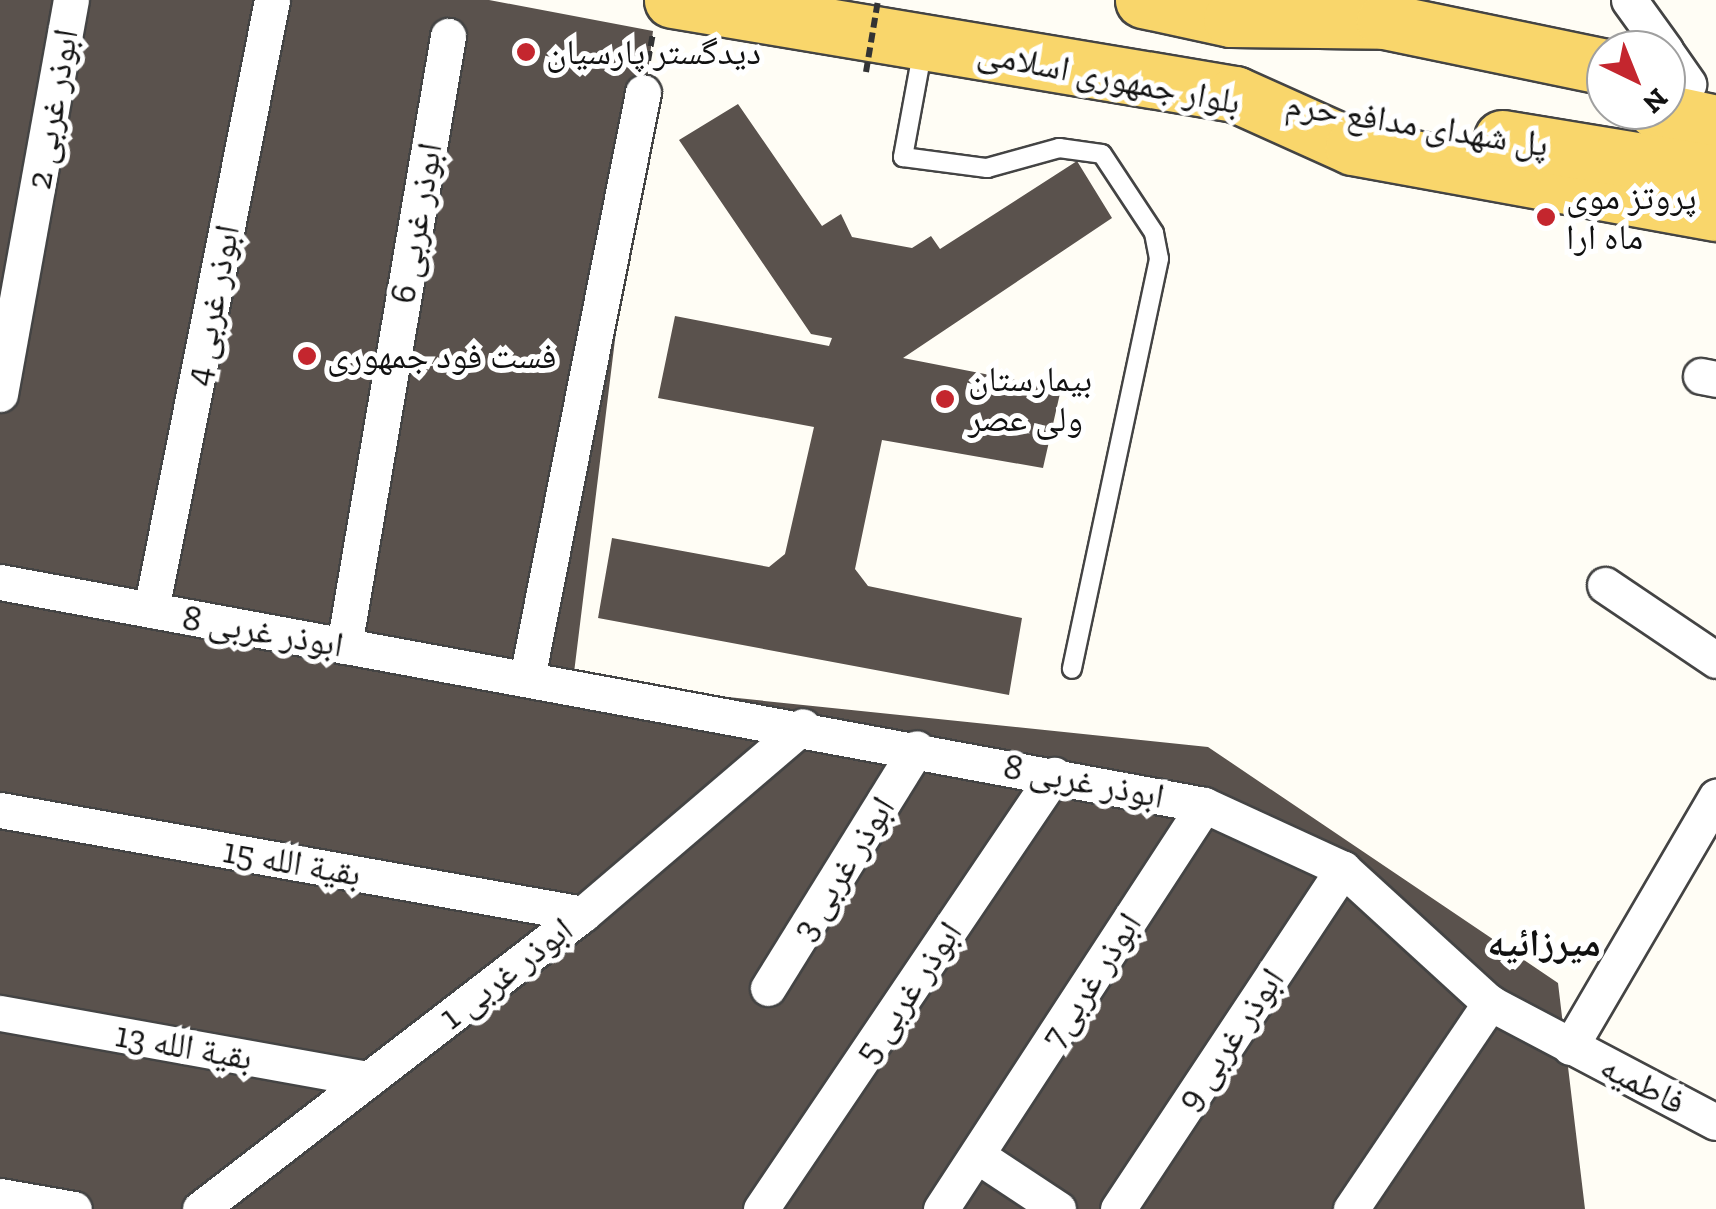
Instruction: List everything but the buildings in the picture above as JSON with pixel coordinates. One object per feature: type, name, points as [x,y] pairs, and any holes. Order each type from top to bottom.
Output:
[{"type":"main road","points":[[1143,0],[1231,20],[1296,7],[1384,20],[1586,62]]},
{"type":"main road","name":"بلوار جمهوری اسلامی","points":[[665,8],[925,42],[1236,94],[1353,146],[1716,213]]},
{"type":"main road","name":"پل شهدای مدافع حرم","points":[[1231,20],[1586,96]]},
{"type":"main road","name":"پل شهدای مدافع حرم","points":[[1236,94],[1716,173]]},
{"type":"street","name":"ابوذر غربی 2","points":[[0,394],[71,0]]},
{"type":"street","name":"ابوذر غربی 4","points":[[151,610],[272,0]]},
{"type":"street","points":[[1629,0],[1648,30]]},
{"type":"street","name":"ابوذر غربی 6","points":[[344,646],[448,36]]},
{"type":"street","points":[[528,672],[643,92]]},
{"type":"street","name":"ابوذر غربی 8","points":[[0,582],[344,646],[528,672],[1204,804],[1343,869],[1490,1004],[1570,1047]]},
{"type":"street","points":[[1605,584],[1716,660]]},
{"type":"street","name":"ابوذر غربی 1","points":[[200,1209],[583,914],[803,726]]},
{"type":"street","name":"ابوذر غربی 3","points":[[768,988],[917,748]]},
{"type":"street","name":"ابوذر غربی 5","points":[[761,1209],[1054,775]]},
{"type":"street","points":[[1570,1047],[1716,797]]},
{"type":"street","name":"ابوذر غربی7","points":[[941,1209],[1204,804]]},
{"type":"street","name":"بقیة الله 15","points":[[0,810],[583,914]]},
{"type":"street","name":"ابوذر غربی 9","points":[[1118,1209],[1343,869]]},
{"type":"street","points":[[1351,1209],[1490,1004]]},
{"type":"street","name":"بقیة الله 13","points":[[0,1013],[368,1080]]},
{"type":"street","name":"فاطمیه","points":[[1570,1047],[1716,1122]]},
{"type":"street","points":[[978,1156],[1058,1209]]},
{"type":"street","points":[[0,1196],[74,1209]]},
{"type":"lane","points":[[925,42],[903,157],[987,168],[1059,148],[1102,154],[1154,232],[1159,259],[1072,669]]},
{"type":"path","points":[[866,72],[878,0]]},
{"type":"path","points":[[643,92],[665,8]]},
{"type":"place","name":"دیدگستر پارسیان","points":[[526,52]]},
{"type":"place","name":"پروتز موی ماه ارا","points":[[1546,217]]},
{"type":"place","name":"فست فود جمهوری","points":[[307,356]]},
{"type":"place","name":"بیمارستان ولی عصر","points":[[945,399]]},
{"type":"district","name":"میرزائیه","points":[[1544,944]]}]
